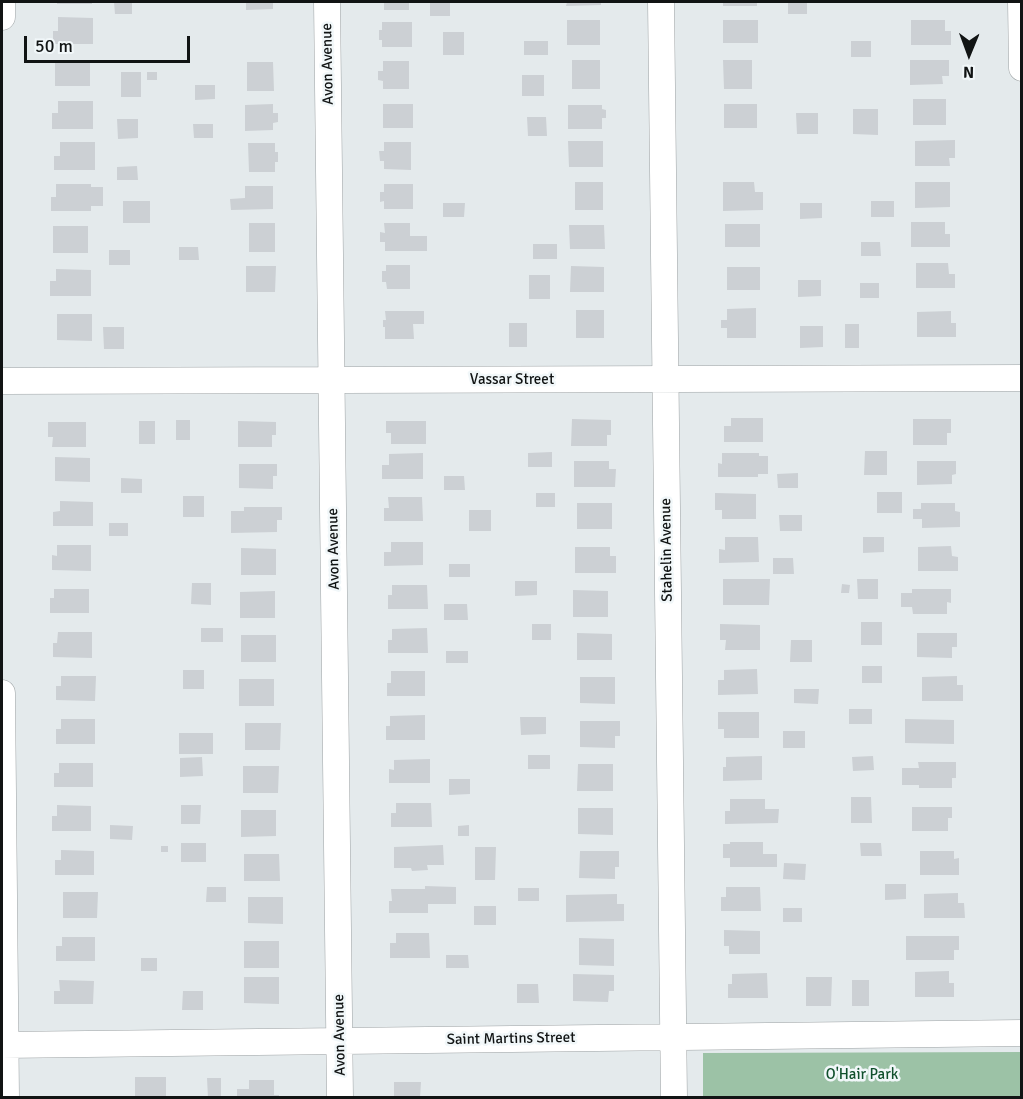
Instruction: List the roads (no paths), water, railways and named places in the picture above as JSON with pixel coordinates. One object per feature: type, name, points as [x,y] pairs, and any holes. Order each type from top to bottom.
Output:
[{"type":"street","points":[[2,2],[2,17]]},
{"type":"street","name":"Avon Avenue","points":[[327,2],[340,1098]]},
{"type":"street","name":"Stahelin Avenue","points":[[661,2],[674,1098]]},
{"type":"street","points":[[1021,2],[1022,68]]},
{"type":"street","name":"Vassar Street","points":[[2,381],[1022,378]]},
{"type":"street","points":[[2,693],[6,1098]]},
{"type":"street","name":"Saint Martins Street","points":[[4,1045],[1022,1033]]},
{"type":"park label","name":"O'Hair Park","points":[[862,1075]]}]
